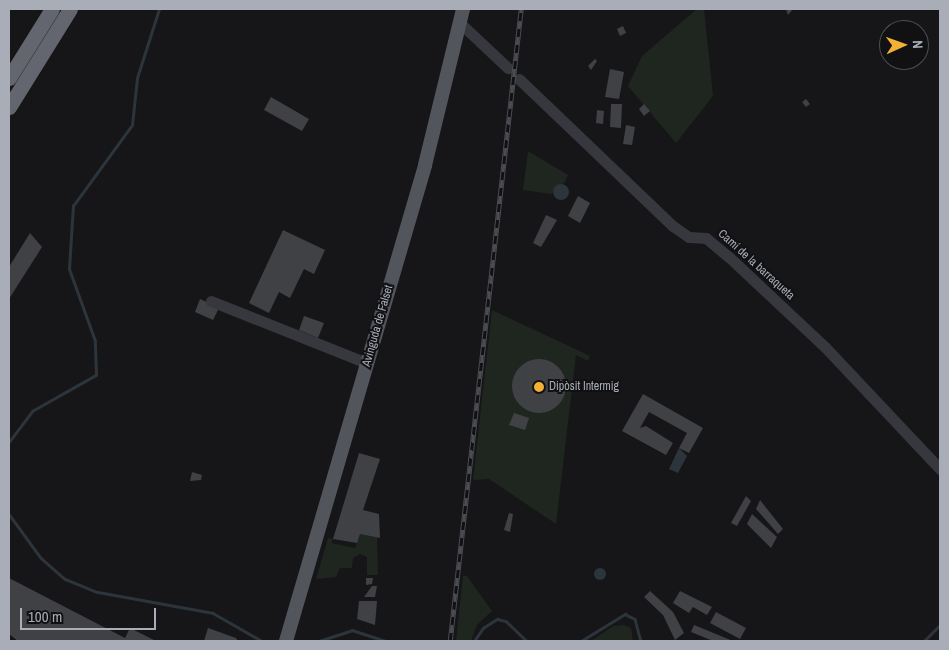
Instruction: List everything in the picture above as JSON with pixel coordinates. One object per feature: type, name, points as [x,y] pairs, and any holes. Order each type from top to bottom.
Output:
[{"type":"highway","points":[[9,78],[52,9]]},
{"type":"highway","points":[[9,107],[70,9]]},
{"type":"main road","name":"Avinguda de Falset","points":[[286,641],[425,165],[463,9]]},
{"type":"street","points":[[460,24],[508,68]]},
{"type":"street","name":"Camí de la barraqueta","points":[[519,79],[673,226],[689,237],[706,238],[729,257],[825,347],[940,468]]},
{"type":"street","points":[[211,301],[367,363]]},
{"type":"shaded area","points":[[697,9],[704,9],[713,96],[676,143],[628,86],[642,56]]},
{"type":"shaded area","points":[[528,151],[568,175],[565,182],[551,194],[523,190]]},
{"type":"shaded area","points":[[561,184],[569,192],[561,200],[553,192]]},
{"type":"shaded area","points":[[492,310],[590,356],[588,361],[576,355],[556,524],[489,479],[473,480]]},
{"type":"shaded area","points":[[679,448],[687,456],[678,473],[669,469]]},
{"type":"shaded area","points":[[360,534],[377,537],[378,575],[367,575],[367,557],[360,554],[353,558],[352,568],[340,568],[336,577],[316,579],[328,538],[333,539],[331,543],[355,548]]},
{"type":"shaded area","points":[[600,568],[606,574],[600,580],[594,574]]},
{"type":"shaded area","points":[[463,576],[467,576],[492,611],[477,625],[471,641],[456,641]]},
{"type":"shaded area","points":[[624,625],[631,628],[633,641],[591,641],[613,626]]},
{"type":"building","points":[[786,9],[793,9],[788,15]]},
{"type":"building","points":[[623,26],[626,33],[620,36],[617,29]]},
{"type":"building","points":[[595,59],[597,61],[591,70],[588,66]]},
{"type":"building","points":[[610,69],[624,72],[619,99],[605,97]]},
{"type":"building","points":[[271,97],[309,119],[302,131],[264,110]]},
{"type":"building","points":[[806,99],[810,104],[806,107],[802,102]]},
{"type":"building","points":[[611,104],[622,104],[621,128],[610,127]]},
{"type":"building","points":[[644,104],[650,111],[644,116],[639,109]]},
{"type":"building","points":[[597,110],[604,111],[603,124],[596,123]]},
{"type":"building","points":[[626,125],[635,127],[632,145],[623,144]]},
{"type":"building","points":[[578,196],[590,203],[580,223],[568,216]]},
{"type":"building","points":[[546,215],[557,220],[541,247],[533,243]]},
{"type":"building","points":[[283,230],[325,250],[314,274],[304,269],[290,298],[279,292],[269,313],[249,303]]},
{"type":"building","points":[[30,233],[42,247],[9,299],[9,267]]},
{"type":"building","points":[[200,299],[219,308],[213,320],[195,312]]},
{"type":"building","points":[[304,316],[324,323],[318,338],[299,330]]},
{"type":"building","name":"Dipòsit Intermig","points":[[539,359],[549,361],[558,367],[564,376],[566,386],[564,396],[558,405],[549,411],[539,413],[529,411],[520,405],[514,396],[512,386],[514,376],[520,367],[529,361]]},
{"type":"building","points":[[643,394],[703,428],[689,453],[679,448],[687,433],[649,412],[640,428],[646,426],[673,443],[666,455],[622,431]]},
{"type":"building","points":[[514,413],[529,418],[525,430],[509,425]]},
{"type":"building","points":[[359,453],[380,459],[363,510],[379,514],[380,538],[360,534],[357,543],[333,539]]},
{"type":"building","points":[[192,472],[202,475],[201,480],[190,481]]},
{"type":"building","points":[[746,496],[751,501],[737,526],[731,523]]},
{"type":"building","points":[[760,500],[783,529],[778,534],[756,509]]},
{"type":"building","points":[[509,513],[513,514],[510,532],[504,530]]},
{"type":"building","points":[[752,514],[777,537],[771,548],[747,524]]},
{"type":"building","points":[[9,578],[125,638],[130,628],[156,641],[18,641],[9,634]]},
{"type":"building","points":[[366,578],[373,578],[372,584],[366,585]]},
{"type":"building","points":[[372,586],[377,586],[375,597],[364,597]]},
{"type":"building","points":[[650,591],[673,612],[684,633],[675,640],[663,615],[644,597]]},
{"type":"building","points":[[680,591],[712,607],[707,615],[693,607],[689,613],[673,603]]},
{"type":"building","points":[[359,601],[377,601],[375,625],[357,619]]},
{"type":"building","points":[[716,612],[746,628],[740,639],[710,623]]},
{"type":"building","points":[[694,625],[733,641],[713,641],[691,632]]},
{"type":"building","points":[[208,628],[236,638],[238,641],[204,641]]},
{"type":"waterway","points":[[9,442],[32,411],[96,375],[95,341],[69,269],[73,206],[132,125],[137,78],[159,9]]},
{"type":"waterway","points":[[9,514],[41,558],[65,579],[98,592],[213,613],[262,641]]},
{"type":"waterway","points":[[581,641],[625,614],[635,619],[641,641]]},
{"type":"waterway","points":[[474,641],[483,628],[497,619],[506,621],[527,641]]},
{"type":"waterway","points":[[924,641],[940,625]]},
{"type":"waterway","points":[[319,641],[352,630],[385,641]]},
{"type":"railway","points":[[450,641],[521,9]]},
{"type":"place","name":"Dipòsit Intermig","points":[[539,387]]}]
